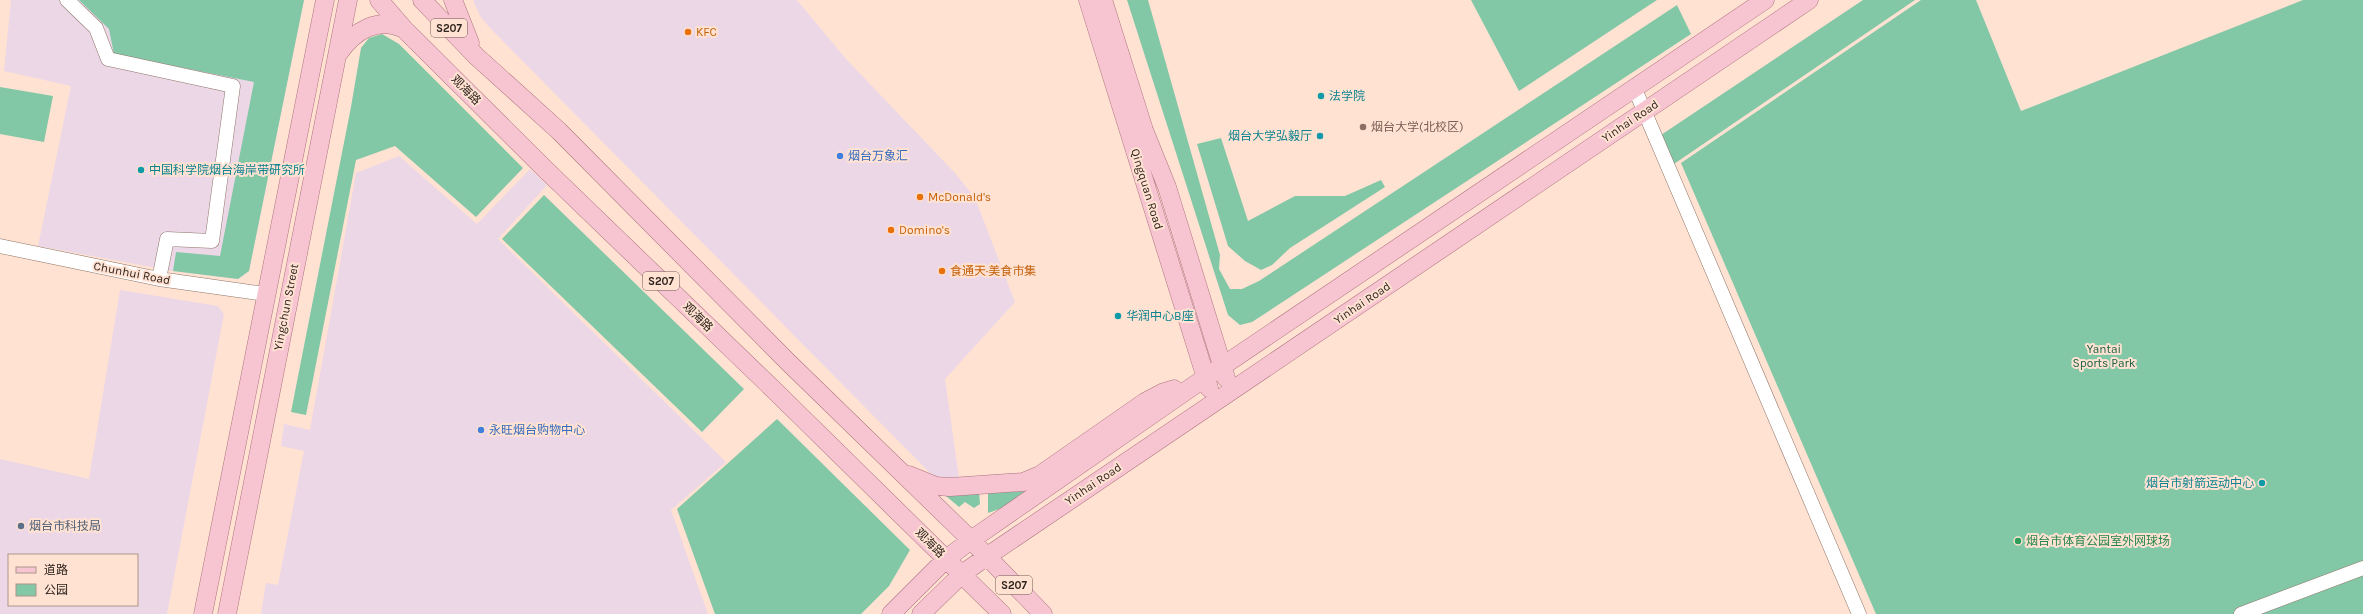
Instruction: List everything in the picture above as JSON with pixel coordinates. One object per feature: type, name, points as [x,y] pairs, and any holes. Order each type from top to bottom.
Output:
[{"type":"main road","name":"Yingchun Street","points":[[203,614],[324,0]]},
{"type":"main road","name":"Yingchun Street","points":[[226,614],[348,0]]},
{"type":"main road","name":"观海路","points":[[379,0],[404,29],[546,171],[1002,614]]},
{"type":"main road","name":"S207","points":[[422,0],[476,56],[558,131],[893,466],[971,540],[1043,614]]},
{"type":"main road","points":[[453,0],[476,56]]},
{"type":"main road","name":"Qingquan Road","points":[[1088,0],[1201,381],[1214,402]]},
{"type":"main road","name":"Qingquan Road","points":[[1103,0],[1144,130],[1167,187],[1222,367],[1231,390]]},
{"type":"main road","name":"Yinhai Road","points":[[891,614],[946,559],[971,540],[1201,381],[1634,87],[1765,0]]},
{"type":"main road","name":"Yinhai Road","points":[[921,614],[962,574],[986,557],[1809,0]]},
{"type":"main road","points":[[338,53],[347,40],[367,27],[394,24],[404,29]]},
{"type":"main road","points":[[893,466],[919,481],[936,486],[950,487],[1023,482],[1040,475],[1146,402],[1164,392],[1201,381]]},
{"type":"street","points":[[66,0],[96,28],[108,59],[233,86],[212,241],[167,239],[159,279]]},
{"type":"street","points":[[1634,87],[1858,614]]},
{"type":"street","name":"Chunhui Road","points":[[0,246],[159,279],[265,294]]},
{"type":"street","points":[[2241,614],[2363,568]]},
{"type":"shaded area","name":"中国科学院烟台海岸带研究所","points":[[11,0],[304,0],[249,271],[238,279],[173,271],[38,246],[71,86],[4,71]]},
{"type":"shaded area","points":[[473,0],[797,0],[847,60],[955,173],[975,198],[1015,302],[945,379],[959,478],[939,478],[930,473],[489,27],[480,16]]},
{"type":"shaded area","points":[[399,156],[477,224],[530,169],[547,185],[498,239],[726,462],[671,510],[708,614],[261,614],[266,583],[278,585],[304,451],[281,446],[284,424],[310,430],[356,173]]},
{"type":"shaded area","points":[[120,290],[218,306],[224,314],[167,614],[0,614],[0,459],[89,479]]},
{"type":"green space","points":[[79,0],[304,0],[249,271],[238,279],[173,271],[176,252],[220,256],[254,82],[114,54],[109,29]]},
{"type":"green space","points":[[1127,0],[1148,0],[1220,255],[1219,269],[1230,289],[1242,289],[1259,281],[1677,5],[1691,34],[1252,322],[1240,325],[1228,315]]},
{"type":"green space","points":[[1471,0],[1657,0],[1519,91]]},
{"type":"green space","points":[[1863,0],[1915,0],[1674,164],[1661,135]]},
{"type":"green space","name":"Yantai Sports Park","points":[[1921,0],[1976,0],[2021,111],[2303,0],[2363,0],[2363,614],[1876,614],[1681,163]]},
{"type":"green space","points":[[382,34],[399,44],[523,168],[476,217],[395,146],[356,160],[306,415],[291,412],[351,107],[361,48],[369,38]]},
{"type":"green space","points":[[0,87],[53,96],[44,142],[0,134]]},
{"type":"green space","points":[[1221,138],[1248,221],[1295,196],[1345,196],[1381,180],[1385,187],[1290,248],[1272,265],[1261,270],[1245,261],[1228,246],[1197,144]]},
{"type":"green space","points":[[544,195],[744,389],[702,432],[502,239]]},
{"type":"green space","points":[[1144,413],[1002,508],[988,513],[988,493]]},
{"type":"green space","points":[[777,419],[910,550],[889,586],[861,614],[715,614],[677,509]]},
{"type":"green space","points":[[979,492],[980,504],[974,508],[965,502],[959,507],[946,496]]},
{"type":"place","name":"KFC","points":[[688,32]]},
{"type":"place","name":"法学院","points":[[1321,96]]},
{"type":"place","name":"烟台大学(北校区)","points":[[1363,127]]},
{"type":"place","name":"烟台大学弘毅厅","points":[[1320,136]]},
{"type":"place","name":"烟台万象汇","points":[[840,156]]},
{"type":"place","name":"中国科学院烟台海岸带研究所","points":[[141,170]]},
{"type":"place","name":"McDonald's","points":[[920,197]]},
{"type":"place","name":"Domino's","points":[[891,230]]},
{"type":"place","name":"食通天·美食市集","points":[[942,271]]},
{"type":"place","name":"华润中心B座","points":[[1118,316]]},
{"type":"place","name":"永旺烟台购物中心","points":[[481,430]]},
{"type":"place","name":"烟台市射箭运动中心","points":[[2262,483]]},
{"type":"place","name":"烟台市科技局","points":[[21,526]]},
{"type":"place","name":"烟台市体育公园室外网球场","points":[[2018,541]]}]
